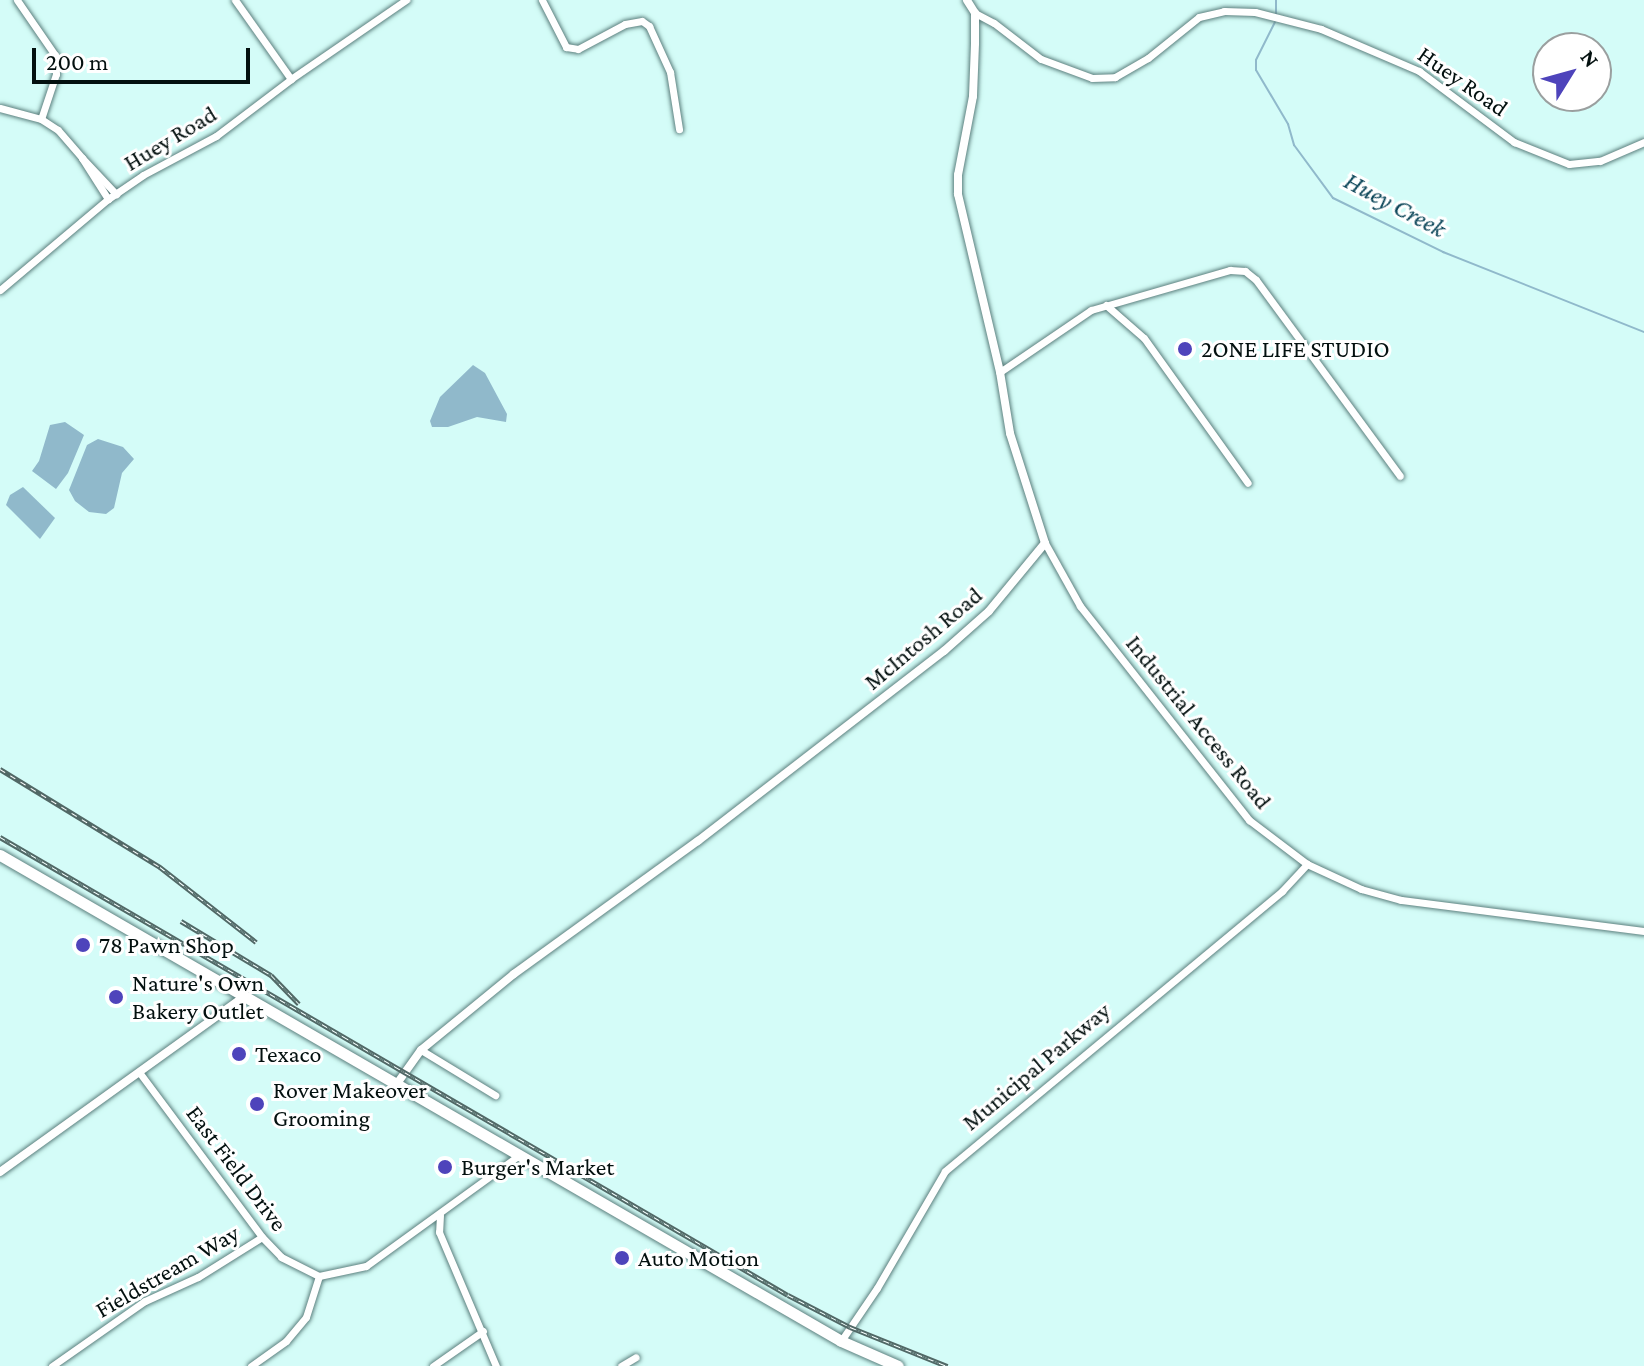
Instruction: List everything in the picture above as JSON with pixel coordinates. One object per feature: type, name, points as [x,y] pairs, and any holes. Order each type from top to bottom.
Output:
[{"type":"main road","points":[[0,855],[841,1341],[898,1366]]},
{"type":"street","points":[[17,0],[55,55],[56,74],[41,119]]},
{"type":"street","points":[[235,0],[291,79]]},
{"type":"street","name":"Huey Road","points":[[0,290],[108,199],[216,136],[291,79],[406,0]]},
{"type":"street","points":[[542,0],[566,47],[578,49],[625,24],[642,21],[649,26],[670,72],[679,129]]},
{"type":"street","name":"Huey Road","points":[[967,0],[975,13],[994,23],[1041,59],[1092,78],[1115,77],[1148,58],[1199,17],[1224,11],[1265,14],[1370,47],[1419,71],[1514,142],[1536,153],[1577,163],[1600,161],[1644,142]]},
{"type":"street","points":[[975,13],[973,96],[958,175],[958,194],[1000,372],[1010,433],[1045,543]]},
{"type":"street","points":[[0,108],[41,119],[58,130],[116,194]]},
{"type":"street","points":[[82,158],[108,199]]},
{"type":"street","points":[[1000,372],[1072,321],[1106,305],[1230,270],[1245,271],[1256,280],[1400,476]]},
{"type":"street","points":[[1106,305],[1144,338],[1248,483]]},
{"type":"street","name":"Industrial Access Road","points":[[1045,543],[1080,606],[1249,820],[1307,864],[1361,889],[1401,900],[1644,931]]},
{"type":"street","name":"McIntosh Road","points":[[396,1085],[421,1050],[514,974],[698,841],[944,651],[989,611],[1045,543]]},
{"type":"street","name":"Municipal Parkway","points":[[841,1341],[877,1288],[945,1171],[1282,891],[1307,864]]},
{"type":"street","points":[[0,1172],[245,996]]},
{"type":"street","points":[[421,1050],[495,1095]]},
{"type":"street","name":"East Field Drive","points":[[139,1072],[262,1237],[281,1257],[319,1276]]},
{"type":"street","points":[[251,1366],[286,1341],[306,1317],[319,1276],[366,1266],[518,1156]]},
{"type":"street","points":[[440,1215],[439,1232],[496,1366]]},
{"type":"street","name":"Fieldstream Way","points":[[52,1366],[145,1301],[198,1277],[262,1237]]},
{"type":"street","points":[[433,1366],[483,1331]]},
{"type":"street","points":[[621,1366],[636,1357]]},
{"type":"water","points":[[473,365],[485,373],[507,414],[506,422],[477,417],[448,427],[432,427],[430,421],[440,397]]},
{"type":"water","points":[[65,422],[84,435],[68,473],[56,489],[32,471],[39,461],[50,425]]},
{"type":"water","points":[[98,439],[123,447],[134,459],[122,473],[114,508],[106,514],[89,512],[75,501],[69,490],[87,445]]},
{"type":"water","points":[[23,487],[55,518],[40,539],[6,505],[10,495]]},
{"type":"waterway","name":"Huey Creek","points":[[1276,0],[1276,16]]},
{"type":"waterway","name":"Huey Creek","points":[[1275,22],[1256,60],[1256,70],[1288,124],[1294,145],[1333,198],[1443,252],[1644,332]]},
{"type":"railway","points":[[0,769],[160,867],[256,942]]},
{"type":"railway","points":[[0,837],[788,1295],[850,1327],[947,1366]]},
{"type":"railway","points":[[181,921],[271,975],[299,1004]]},
{"type":"place","name":"2ONE LIFE STUDIO","points":[[1185,349]]},
{"type":"place","name":"78 Pawn Shop","points":[[83,945]]},
{"type":"place","name":"Nature's Own Bakery Outlet","points":[[116,997]]},
{"type":"place","name":"Texaco","points":[[239,1054]]},
{"type":"place","name":"Rover Makeover Grooming","points":[[257,1104]]},
{"type":"place","name":"Burger's Market","points":[[445,1167]]},
{"type":"place","name":"Auto Motion","points":[[622,1258]]}]
